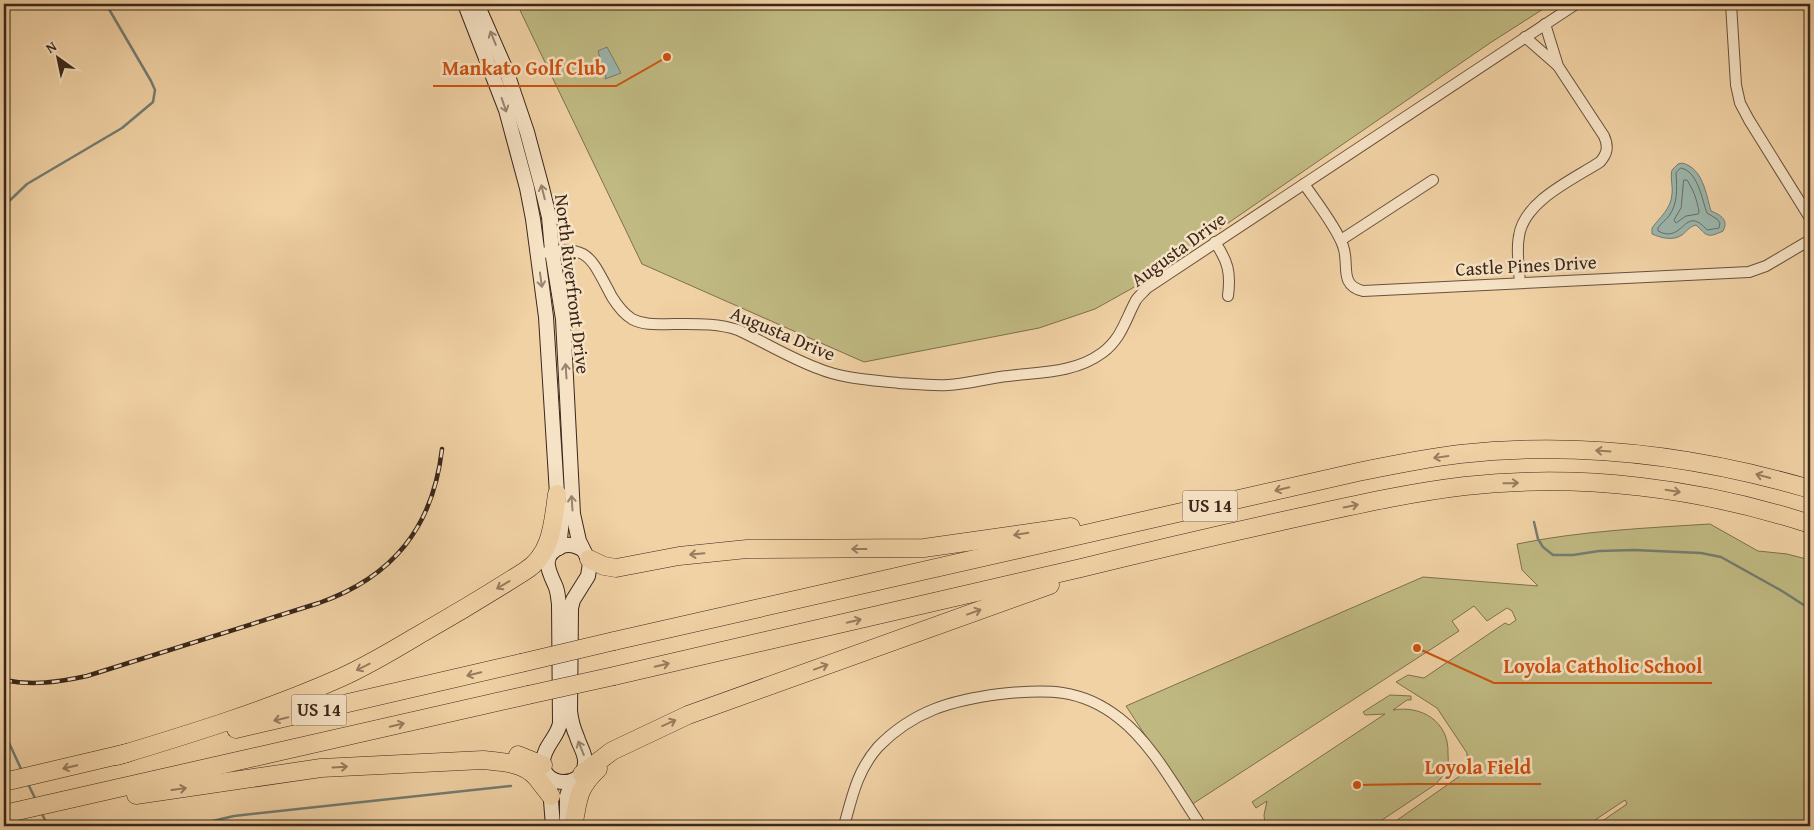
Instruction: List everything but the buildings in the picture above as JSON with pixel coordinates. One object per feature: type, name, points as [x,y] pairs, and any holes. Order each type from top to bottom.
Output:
[{"type":"highway","name":"US 14","points":[[9,781],[614,641],[1409,462],[1460,454],[1549,449],[1599,451],[1700,462],[1748,472],[1810,489]]},
{"type":"highway","name":"US 14","points":[[11,813],[1235,532],[1419,493],[1466,486],[1505,483],[1599,483],[1649,487],[1697,495],[1746,505],[1810,524]]},
{"type":"highway","points":[[117,756],[222,724],[289,700],[342,677],[385,655],[459,612],[533,566],[550,553],[557,494]]},
{"type":"highway","points":[[586,554],[604,566],[616,568],[679,556],[747,550],[924,548],[1190,510]]},
{"type":"highway","points":[[577,778],[612,751],[688,715],[1009,599],[1235,532]]},
{"type":"highway","points":[[573,826],[577,798],[587,781],[610,759],[639,738]]},
{"type":"highway","points":[[78,797],[132,795],[321,768],[483,760],[514,755],[530,759],[546,771]]},
{"type":"highway","points":[[483,760],[504,762],[524,768],[536,777],[550,796]]},
{"type":"main road","name":"North Riverfront Drive","points":[[465,4],[506,110],[527,188],[533,219],[546,317],[557,494]]},
{"type":"main road","name":"North Riverfront Drive","points":[[477,4],[506,70],[527,132],[549,217],[563,327],[573,514],[579,541],[586,554]]},
{"type":"main road","points":[[565,606],[573,600],[590,570],[586,554],[572,545],[550,553],[548,569],[565,606],[569,699],[566,723],[584,755],[585,762],[567,796],[566,826]]},
{"type":"main road","points":[[552,826],[545,752],[557,732],[566,723]]},
{"type":"main road","points":[[546,771],[561,783],[577,778]]},
{"type":"street","name":"Augusta Drive","points":[[552,251],[573,250],[588,257],[596,267],[616,305],[631,318],[649,324],[726,326],[816,368],[835,374],[861,379],[946,386],[1001,376],[1071,368],[1104,352],[1124,328],[1135,300],[1147,288],[1576,4]]},
{"type":"street","points":[[1730,4],[1736,86],[1740,103],[1810,218]]},
{"type":"street","points":[[1545,24],[1558,66]]},
{"type":"street","points":[[1520,283],[1519,235],[1526,217],[1543,199],[1600,162],[1608,149],[1604,136],[1558,66],[1525,37]]},
{"type":"street","points":[[1341,240],[1433,180]]},
{"type":"street","name":"Castle Pines Drive","points":[[1304,184],[1341,240],[1345,252],[1348,283],[1357,290],[1363,291],[1749,272],[1766,266],[1810,240]]},
{"type":"street","points":[[1215,242],[1228,265],[1230,277],[1228,296]]},
{"type":"street","points":[[537,254],[552,251]]},
{"type":"street","points":[[844,826],[856,780],[866,763],[892,734],[934,708],[949,703],[985,696],[1036,690],[1049,690],[1080,697],[1105,708],[1119,718],[1151,751],[1201,826]]},
{"type":"shaded area","points":[[517,4],[1551,4],[1490,43],[1138,285],[1095,309],[1039,328],[864,362],[642,264]]},
{"type":"shaded area","points":[[1710,524],[1758,551],[1787,554],[1810,560],[1810,826],[1595,826],[1627,804],[1625,800],[1586,826],[1393,826],[1393,823],[1467,771],[1467,753],[1437,708],[1396,682],[1408,675],[1424,678],[1505,623],[1509,625],[1516,620],[1512,611],[1507,608],[1487,621],[1474,606],[1452,621],[1459,631],[1191,805],[1126,706],[1423,577],[1538,586],[1522,570],[1517,544],[1589,533]]},
{"type":"shaded area","points":[[1390,695],[1411,696],[1411,700],[1407,700],[1393,710],[1414,710],[1423,713],[1439,724],[1444,732],[1447,742],[1448,764],[1445,772],[1436,784],[1373,826],[1265,826],[1264,815],[1267,801],[1256,808],[1252,802],[1385,714],[1365,715],[1363,712]]},
{"type":"water","points":[[607,47],[621,73],[605,79],[598,51]]},
{"type":"water","points":[[1682,163],[1695,170],[1699,176],[1711,211],[1723,218],[1725,227],[1723,231],[1707,235],[1696,225],[1675,238],[1663,238],[1652,234],[1652,228],[1667,208],[1671,199],[1672,170]]},
{"type":"waterway","points":[[4,206],[27,184],[122,128],[153,102],[155,90],[151,81],[106,4]]},
{"type":"waterway","points":[[1534,522],[1538,539],[1543,547],[1553,555],[1634,550],[1701,553],[1721,557],[1810,609]]},
{"type":"waterway","points":[[4,732],[22,771]]},
{"type":"waterway","points":[[27,782],[36,800]]},
{"type":"waterway","points":[[191,826],[234,816],[511,786]]},
{"type":"waterway","points":[[41,812],[48,826]]},
{"type":"railway","points":[[4,680],[25,683],[46,682],[87,676],[319,603],[345,592],[368,579],[405,546],[419,525],[429,502],[437,477],[442,449]]},
{"type":"place","name":"Mankato Golf Club","points":[[667,57]]},
{"type":"place","name":"Loyola Catholic School","points":[[1417,648]]},
{"type":"place","name":"Loyola Field","points":[[1357,785]]}]
